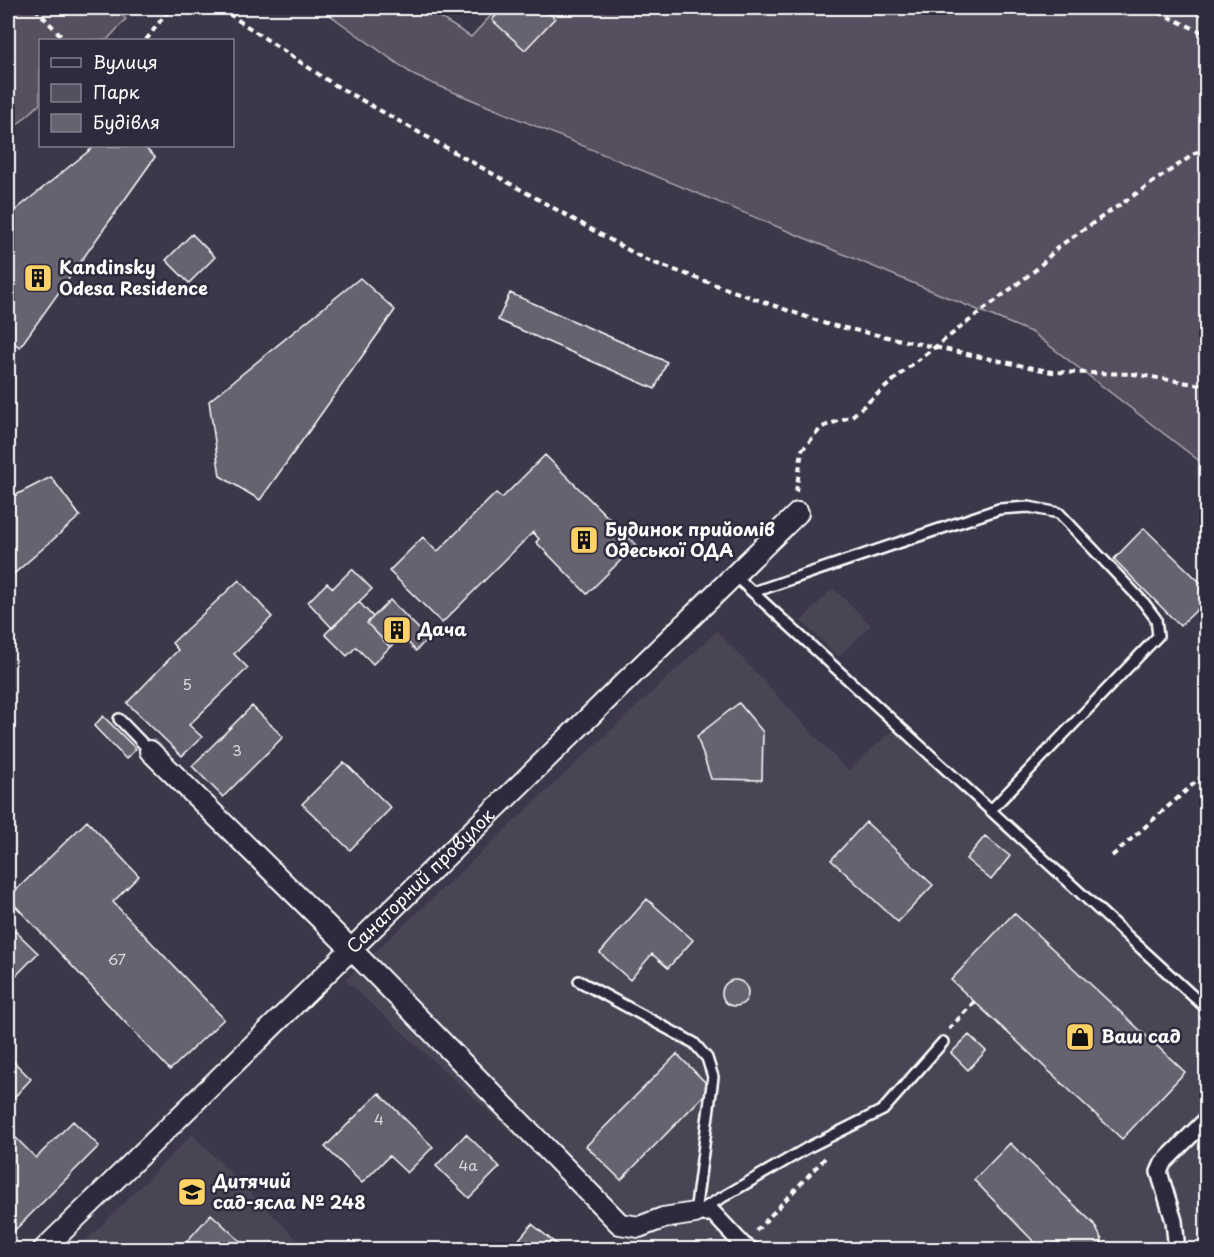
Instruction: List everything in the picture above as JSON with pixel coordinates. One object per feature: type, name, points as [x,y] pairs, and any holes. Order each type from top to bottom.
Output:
[{"type":"street","name":"Санаторний провулок","points":[[43,1250],[798,513]]},
{"type":"street","points":[[150,751],[350,948],[620,1224],[639,1227],[663,1218],[713,1213],[743,1245],[751,1250]]},
{"type":"street","points":[[1178,1250],[1174,1221],[1159,1172],[1163,1163],[1206,1120]]},
{"type":"lane","points":[[753,592],[999,509],[1029,507],[1059,513],[1144,603],[1156,619],[1158,636],[991,810]]},
{"type":"lane","points":[[734,574],[1206,1008]]},
{"type":"lane","points":[[119,719],[150,751]]},
{"type":"lane","points":[[579,981],[694,1043],[707,1058],[713,1077],[695,1213]]},
{"type":"lane","points":[[695,1213],[810,1147],[883,1110],[943,1042]]},
{"type":"path","points":[[34,8],[64,39]]},
{"type":"path","points":[[147,39],[170,8]]},
{"type":"path","points":[[220,8],[333,84],[646,261],[826,324],[933,348],[1052,372],[1134,374],[1206,386]]},
{"type":"path","points":[[1149,8],[1206,34]]},
{"type":"path","points":[[798,513],[796,482],[802,450],[822,427],[852,416],[933,348],[1038,268],[1058,247],[1206,146]]},
{"type":"path","points":[[1112,856],[1206,773]]},
{"type":"shaded area","points":[[833,588],[871,625],[839,657],[801,621]]},
{"type":"shaded area","points":[[717,631],[848,771],[898,725],[1206,1016],[1206,1249],[639,1249],[345,980]]},
{"type":"shaded area","name":"Дитячий сад-ясла № 248","points":[[192,1134],[307,1249],[77,1250]]},
{"type":"green space","points":[[8,8],[113,8],[126,19],[108,39],[39,39],[39,105],[8,133]]},
{"type":"green space","points":[[320,8],[425,8],[471,37],[498,8],[1206,8],[1206,466],[1033,333],[415,76]]},
{"type":"building","points":[[503,8],[543,8],[555,18],[525,50],[492,20]]},
{"type":"building","name":"Kandinsky Odesa Residence","points":[[94,147],[144,147],[155,157],[20,347],[8,339],[8,216]]},
{"type":"building","points":[[192,234],[215,257],[189,283],[166,260]]},
{"type":"building","points":[[360,278],[395,310],[260,500],[220,476],[209,401]]},
{"type":"building","points":[[510,293],[667,362],[655,389],[498,320]]},
{"type":"building","name":"Будинок прийомів Одеської ОДА","points":[[545,455],[636,545],[587,594],[536,542],[539,539],[533,532],[442,623],[389,571],[423,537],[437,552],[496,493],[502,498]]},
{"type":"building","points":[[51,477],[80,516],[8,579],[8,499]]},
{"type":"building","points":[[1144,528],[1206,588],[1206,601],[1180,626],[1114,559]]},
{"type":"building","points":[[352,569],[372,589],[332,628],[308,602],[327,583],[333,588]]},
{"type":"building","points":[[239,580],[272,617],[234,654],[248,668],[189,725],[202,737],[182,756],[127,703],[178,650],[172,643]]},
{"type":"building","name":"Дача","points":[[390,600],[428,638],[416,651],[402,636],[390,647],[367,623]]},
{"type":"building","points":[[359,602],[373,617],[367,623],[390,647],[373,664],[356,647],[347,656],[325,634]]},
{"type":"building","points":[[739,703],[763,732],[762,780],[711,779],[697,736]]},
{"type":"building","points":[[252,706],[283,737],[223,797],[192,766]]},
{"type":"building","points":[[103,716],[136,749],[126,759],[94,726]]},
{"type":"building","points":[[344,762],[391,808],[350,850],[302,804]]},
{"type":"building","points":[[87,821],[139,876],[113,902],[224,1019],[170,1070],[8,898]]},
{"type":"building","points":[[866,822],[933,885],[898,922],[831,860]]},
{"type":"building","points":[[985,836],[1010,856],[991,880],[966,859]]},
{"type":"building","points":[[647,899],[693,940],[668,968],[652,954],[630,980],[600,953]]},
{"type":"building","name":"Ваш сад","points":[[1014,913],[1185,1072],[1122,1139],[951,980]]},
{"type":"building","points":[[8,924],[38,953],[8,984]]},
{"type":"building","points":[[735,980],[744,984],[748,993],[744,1002],[735,1006],[726,1002],[722,993],[726,984]]},
{"type":"building","points":[[969,1035],[986,1051],[968,1070],[951,1053]]},
{"type":"building","points":[[677,1054],[711,1088],[621,1180],[586,1146]]},
{"type":"building","points":[[8,1056],[31,1079],[8,1104]]},
{"type":"building","points":[[379,1093],[433,1147],[407,1173],[389,1156],[362,1183],[325,1147]]},
{"type":"building","points":[[73,1121],[99,1146],[13,1232],[8,1227],[8,1130],[36,1158]]},
{"type":"building","points":[[466,1134],[500,1167],[469,1198],[436,1166]]},
{"type":"building","points":[[1010,1143],[1094,1224],[1102,1240],[1099,1250],[1033,1250],[1037,1245],[974,1180]]},
{"type":"building","points":[[211,1214],[250,1250],[179,1250]]},
{"type":"building","points":[[532,1224],[561,1248],[560,1250],[510,1250]]},
{"type":"place","name":"Kandinsky Odesa Residence","points":[[38,278]]},
{"type":"place","name":"Будинок прийомів Одеської ОДА","points":[[584,540]]},
{"type":"place","name":"Дача","points":[[397,630]]},
{"type":"place","name":"Ваш сад","points":[[1080,1037]]},
{"type":"place","name":"Дитячий сад-ясла № 248","points":[[192,1192]]}]
